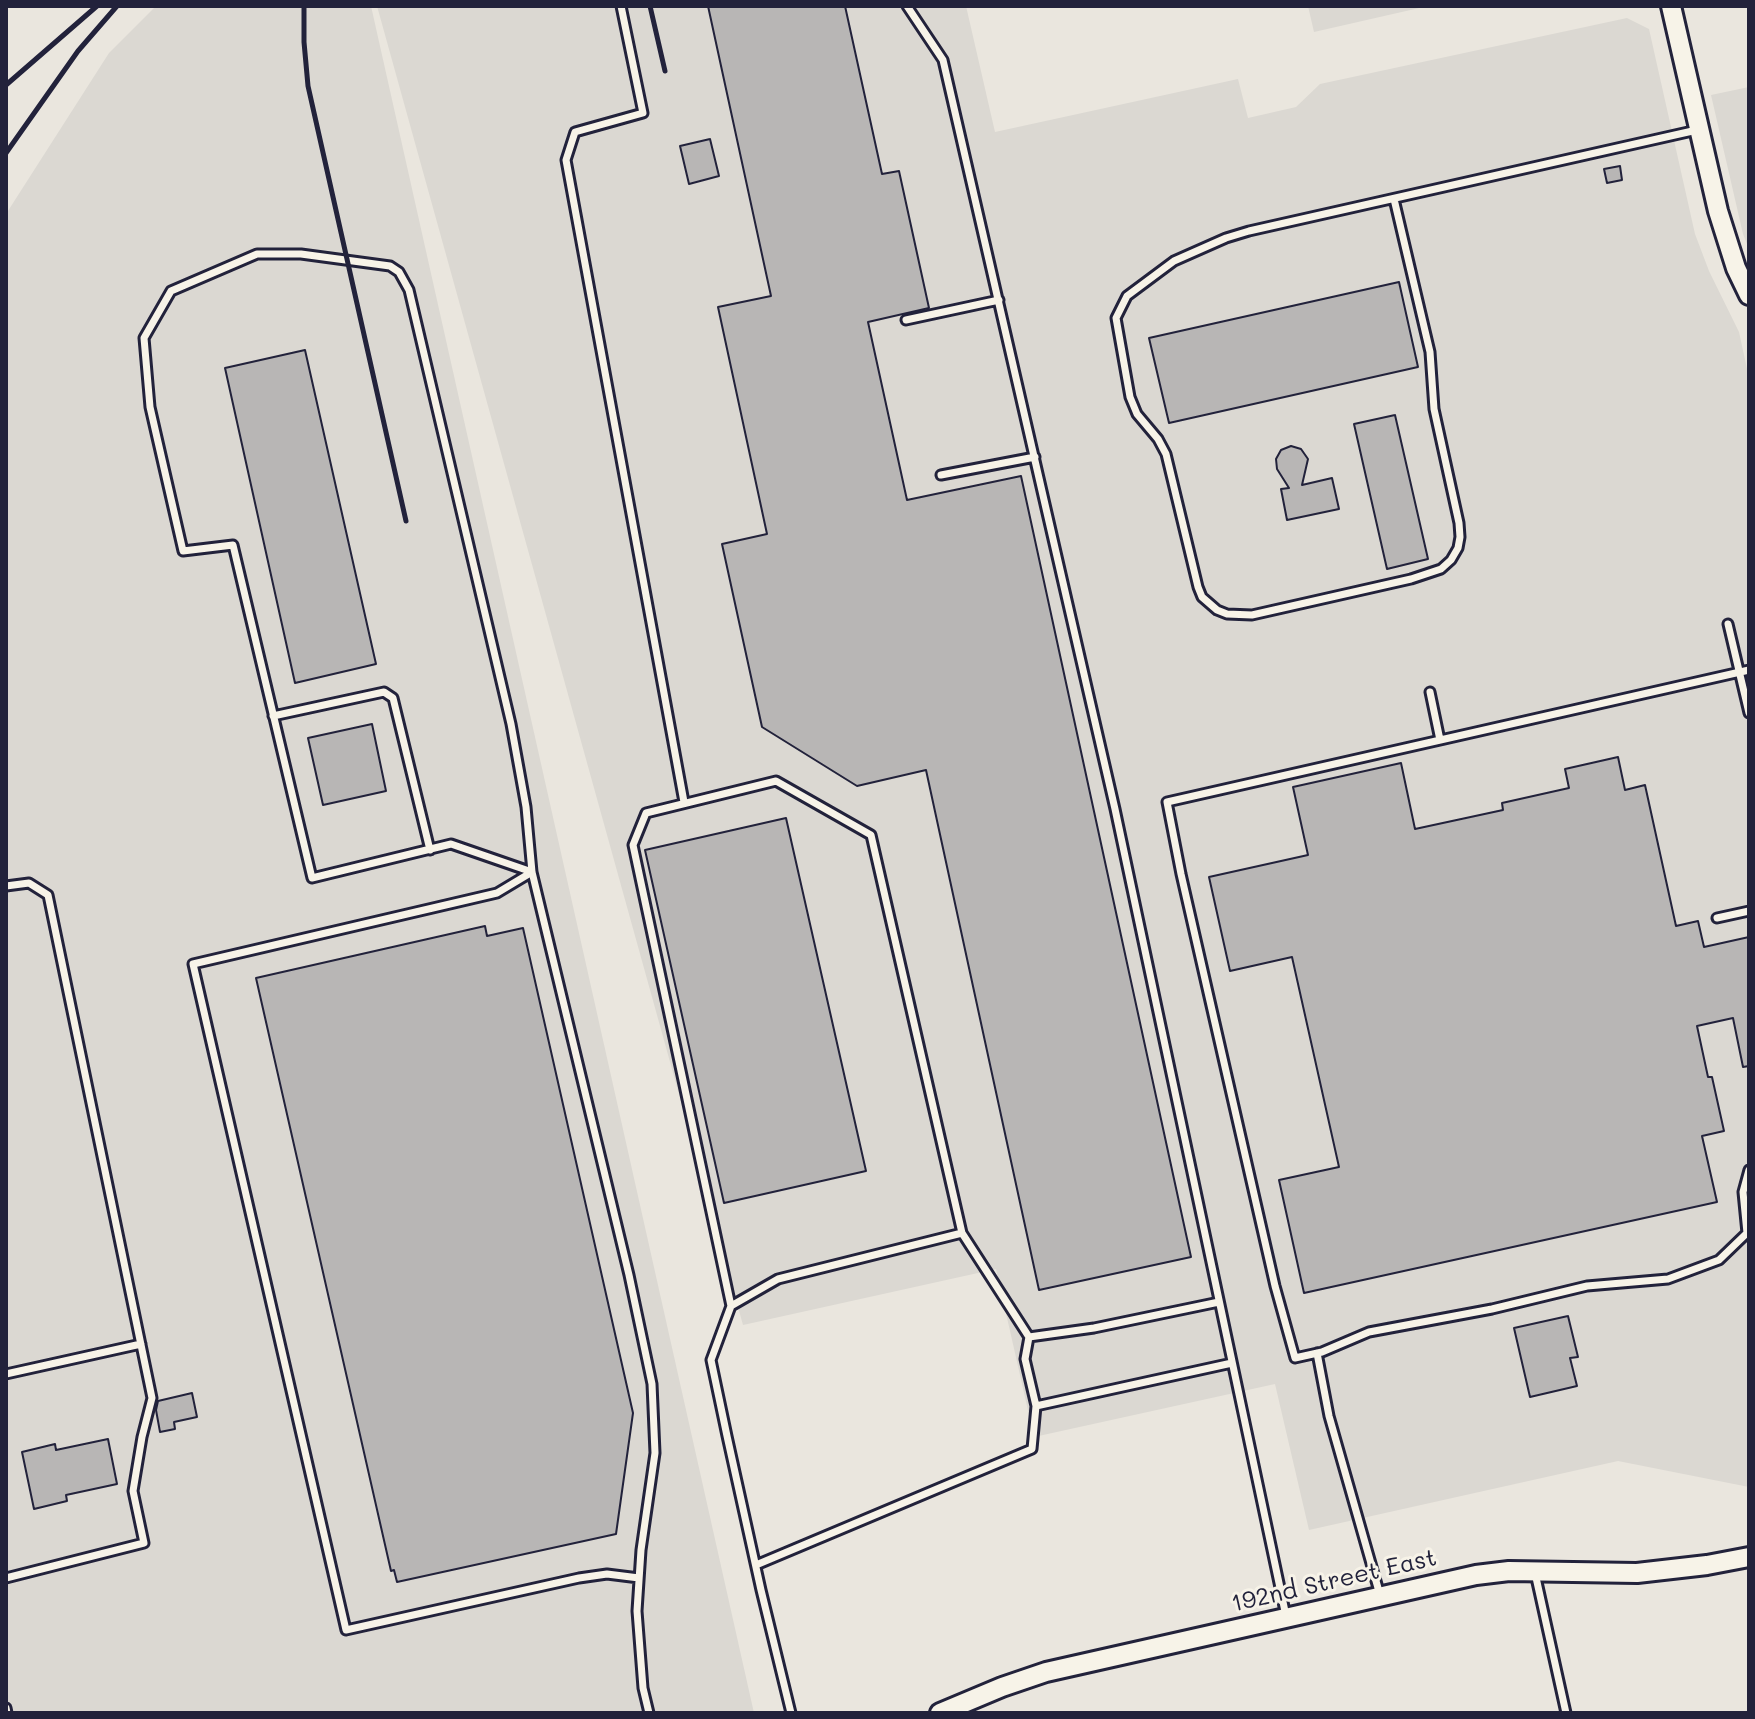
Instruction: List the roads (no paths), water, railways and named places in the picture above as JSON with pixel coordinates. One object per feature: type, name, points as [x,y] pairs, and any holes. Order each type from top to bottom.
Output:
[{"type":"street","points":[[1671,6],[1718,211],[1736,268],[1749,295]]},
{"type":"street","name":"192nd Street East","points":[[940,1713],[1046,1672],[1476,1575],[1535,1570],[1637,1573],[1749,1557]]},
{"type":"lane","points":[[621,6],[643,113],[575,132],[566,160],[684,802]]},
{"type":"lane","points":[[907,6],[943,60],[1115,809],[1286,1616]]},
{"type":"lane","points":[[1394,199],[1430,352],[1434,409],[1459,523],[1458,548],[1441,569],[1411,579],[1252,615],[1227,614],[1209,605],[1202,597],[1169,461],[1162,446],[1137,414],[1130,397],[1116,329],[1120,306],[1127,296],[1162,270],[1211,242],[1394,199],[1699,130]]},
{"type":"lane","points":[[532,872],[451,844],[312,878],[233,545],[183,551],[150,407],[144,338],[171,291],[257,254],[301,254],[377,262],[399,272],[409,290],[511,724],[526,807],[532,872],[626,1260],[652,1384],[655,1453],[637,1611],[643,1688],[649,1713]]},
{"type":"lane","points":[[906,320],[999,300]]},
{"type":"lane","points":[[941,475],[1035,457]]},
{"type":"lane","points":[[1728,624],[1744,671],[1749,713]]},
{"type":"lane","points":[[1744,671],[1167,802],[1275,1286],[1295,1358],[1317,1353],[1369,1332],[1492,1309],[1587,1286],[1668,1279],[1719,1260],[1747,1233],[1743,1192],[1749,1170]]},
{"type":"lane","points":[[273,716],[384,692],[393,698],[430,850]]},
{"type":"lane","points":[[1430,692],[1440,740]]},
{"type":"lane","points":[[756,1565],[1032,1449],[1036,1406],[1025,1359],[1029,1337],[962,1233],[871,835],[776,781],[646,813],[633,845],[731,1306],[711,1360],[756,1565],[791,1713]]},
{"type":"lane","points":[[532,872],[497,893],[193,964],[346,1630],[579,1578],[607,1574],[639,1578]]},
{"type":"lane","points":[[6,886],[29,883],[48,895],[152,1398],[133,1491],[144,1543],[6,1578]]},
{"type":"lane","points":[[1717,918],[1749,911]]},
{"type":"lane","points":[[731,1306],[778,1279],[962,1233]]},
{"type":"lane","points":[[1029,1337],[1094,1328],[1219,1302]]},
{"type":"lane","points":[[6,1374],[141,1344]]},
{"type":"lane","points":[[1317,1353],[1329,1416],[1380,1595]]},
{"type":"lane","points":[[1036,1406],[1232,1363]]},
{"type":"lane","points":[[1535,1570],[1566,1713]]},
{"type":"railway","points":[[6,85],[97,6]]},
{"type":"railway","points":[[6,153],[78,51],[117,6]]},
{"type":"railway","points":[[304,6],[308,86],[406,521]]},
{"type":"railway","points":[[650,6],[665,71]]}]
